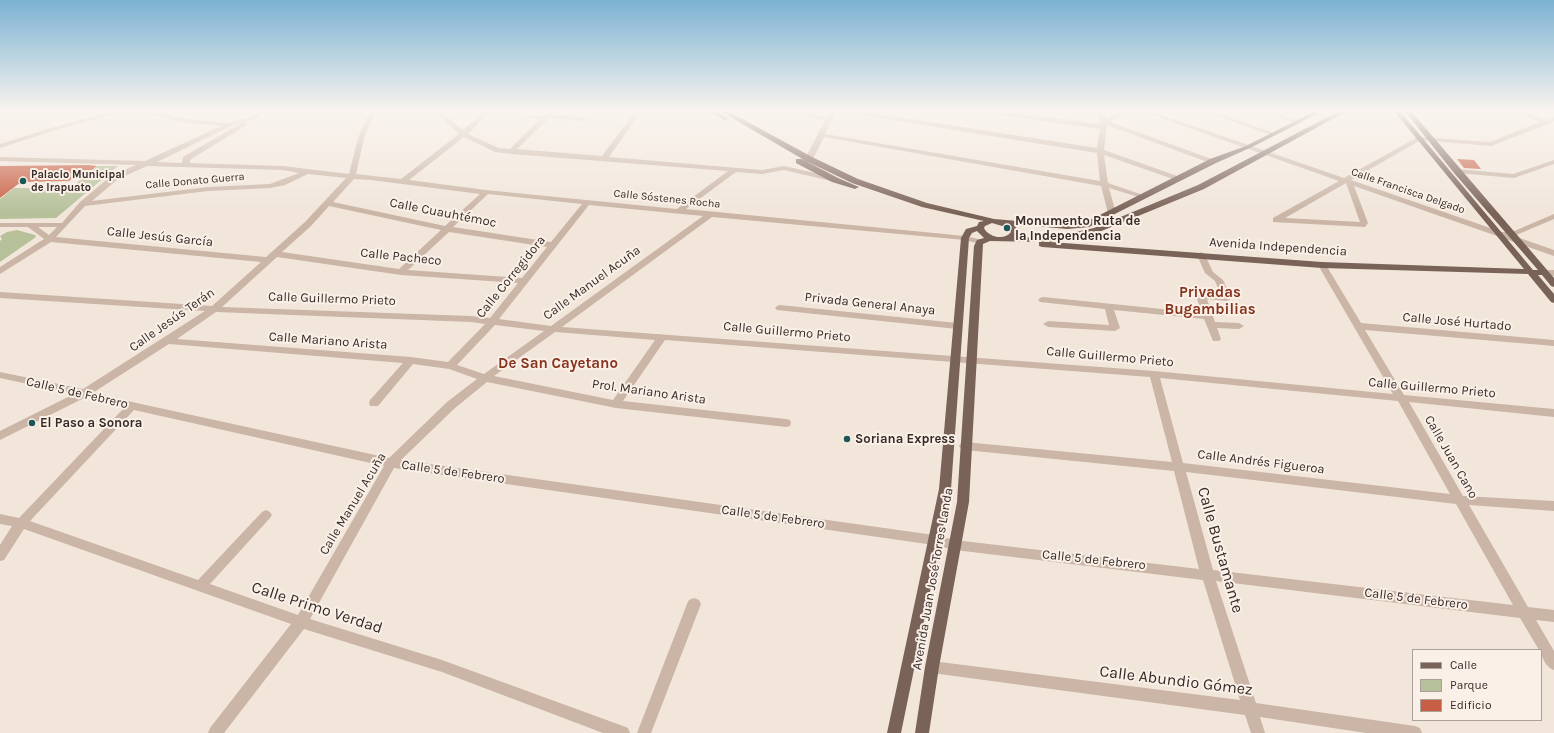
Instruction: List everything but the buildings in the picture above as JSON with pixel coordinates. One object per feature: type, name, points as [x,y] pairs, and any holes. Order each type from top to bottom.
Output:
[{"type":"main road","points":[[771,144],[835,180],[964,221],[980,228],[981,232],[985,236],[1004,239],[1014,236],[1015,232],[1013,227],[999,221],[986,222],[980,228],[969,231],[965,238]]},
{"type":"main road","points":[[782,144],[809,159],[885,195],[957,213],[999,221],[1067,227],[1081,226],[1112,213],[1142,196],[1214,161],[1253,144]]},
{"type":"main road","points":[[980,242],[990,239],[1048,240],[1096,230],[1201,187],[1284,144]]},
{"type":"main road","points":[[1425,144],[1554,300]]},
{"type":"main road","points":[[1436,144],[1457,171],[1549,273],[1554,284]]},
{"type":"main road","name":"Avenida Juan José Torres Landa","points":[[894,733],[945,489],[955,371],[954,358],[965,238]]},
{"type":"main road","name":"Avenida Independencia","points":[[1004,239],[1057,246],[1201,255],[1322,265],[1501,270],[1549,273]]},
{"type":"main road","name":"Avenida Juan José Torres Landa","points":[[922,733],[932,667],[963,502],[978,246],[980,242]]},
{"type":"street","points":[[0,271],[49,239],[83,204],[115,177],[187,144]]},
{"type":"street","points":[[186,164],[186,159],[211,144]]},
{"type":"street","points":[[352,176],[360,144]]},
{"type":"street","points":[[402,182],[450,144]]},
{"type":"street","points":[[485,144],[498,150],[511,152],[603,160],[764,172],[774,168],[784,168],[835,180]]},
{"type":"street","points":[[511,152],[519,144]]},
{"type":"street","points":[[603,160],[614,144]]},
{"type":"street","points":[[809,159],[817,144]]},
{"type":"street","points":[[880,144],[1104,184],[1142,196]]},
{"type":"street","points":[[1057,144],[1100,151],[1179,178]]},
{"type":"street","points":[[1101,144],[1100,151],[1104,184],[1112,213]]},
{"type":"street","points":[[1163,144],[1214,161]]},
{"type":"street","name":"Calle Francisca Delgado","points":[[1240,144],[1498,233],[1515,237],[1554,253]]},
{"type":"street","points":[[1347,181],[1364,224],[1276,220],[1409,144]]},
{"type":"street","name":"Calle Sóstenes Rocha","points":[[0,159],[283,168],[486,192],[965,238],[980,242]]},
{"type":"street","points":[[1457,171],[1514,176],[1554,162]]},
{"type":"street","points":[[679,211],[734,170]]},
{"type":"street","name":"Calle Donato Guerra","points":[[83,204],[208,189],[270,186],[282,183],[308,172]]},
{"type":"street","name":"Calle Jesús Terán","points":[[0,436],[85,393],[214,309],[272,257],[328,203],[352,176]]},
{"type":"street","points":[[402,272],[486,192]]},
{"type":"street","name":"Calle Corregidora","points":[[450,366],[492,322],[588,202]]},
{"type":"street","name":"Calle Cuauhtémoc","points":[[328,203],[448,229],[554,245]]},
{"type":"street","name":"Calle Manuel Acuña","points":[[215,733],[301,622],[391,463],[451,405],[485,378],[711,214]]},
{"type":"street","points":[[1515,237],[1554,216]]},
{"type":"street","points":[[0,225],[64,225]]},
{"type":"street","points":[[31,226],[49,239]]},
{"type":"street","name":"Calle Jesús García","points":[[49,239],[272,257]]},
{"type":"street","points":[[1201,255],[1209,273],[1219,280],[1226,298],[1201,296],[1216,339]]},
{"type":"street","name":"Calle Pacheco","points":[[272,257],[402,272],[525,281]]},
{"type":"street","name":"Calle Juan Cano","points":[[1322,265],[1402,400],[1554,664]]},
{"type":"street","name":"Calle Guillermo Prieto","points":[[0,295],[214,309],[471,319],[555,328],[1154,374],[1554,414]]},
{"type":"street","points":[[1043,300],[1207,316]]},
{"type":"street","points":[[1048,324],[1115,328],[1109,307]]},
{"type":"street","name":"Privada General Anaya","points":[[780,308],[957,326]]},
{"type":"street","points":[[1211,325],[1239,326]]},
{"type":"street","name":"Calle José Hurtado","points":[[1357,326],[1554,343]]},
{"type":"street","points":[[616,404],[662,336]]},
{"type":"street","name":"Calle Mariano Arista","points":[[166,341],[411,360],[450,366],[485,378]]},
{"type":"street","points":[[374,403],[411,360]]},
{"type":"street","name":"Calle Bustamante","points":[[1154,374],[1207,573],[1252,709],[1258,733]]},
{"type":"street","name":"Calle 5 de Febrero","points":[[0,375],[85,393],[132,406],[391,463],[955,544],[1207,573],[1554,616]]},
{"type":"street","name":"Prol. Mariano Arista","points":[[485,378],[616,404],[786,423]]},
{"type":"street","points":[[0,556],[21,523],[132,406]]},
{"type":"street","name":"Calle Andrés Figueroa","points":[[966,446],[1179,466],[1459,500],[1554,506]]},
{"type":"street","points":[[200,587],[266,515]]},
{"type":"street","name":"Calle Primo Verdad","points":[[0,519],[21,523],[301,622],[442,666],[623,733]]},
{"type":"street","points":[[644,733],[694,604]]},
{"type":"street","name":"Calle Abundio Gómez","points":[[932,667],[1252,709],[1415,733]]},
{"type":"green space","points":[[98,166],[118,166],[56,218],[0,219],[0,199],[14,188],[70,188]]},
{"type":"green space","points":[[17,230],[35,235],[36,237],[0,262],[0,241],[2,239],[0,236],[7,232]]},
{"type":"place","name":"Palacio Municipal de Irapuato","points":[[23,181]]},
{"type":"place","name":"Monumento Ruta de la Independencia","points":[[1007,228]]},
{"type":"place","name":"El Paso a Sonora","points":[[32,423]]},
{"type":"place","name":"Soriana Express","points":[[847,439]]},
{"type":"district","name":"Privadas Bugambilias","points":[[1210,302]]},
{"type":"district","name":"De San Cayetano","points":[[558,364]]}]
